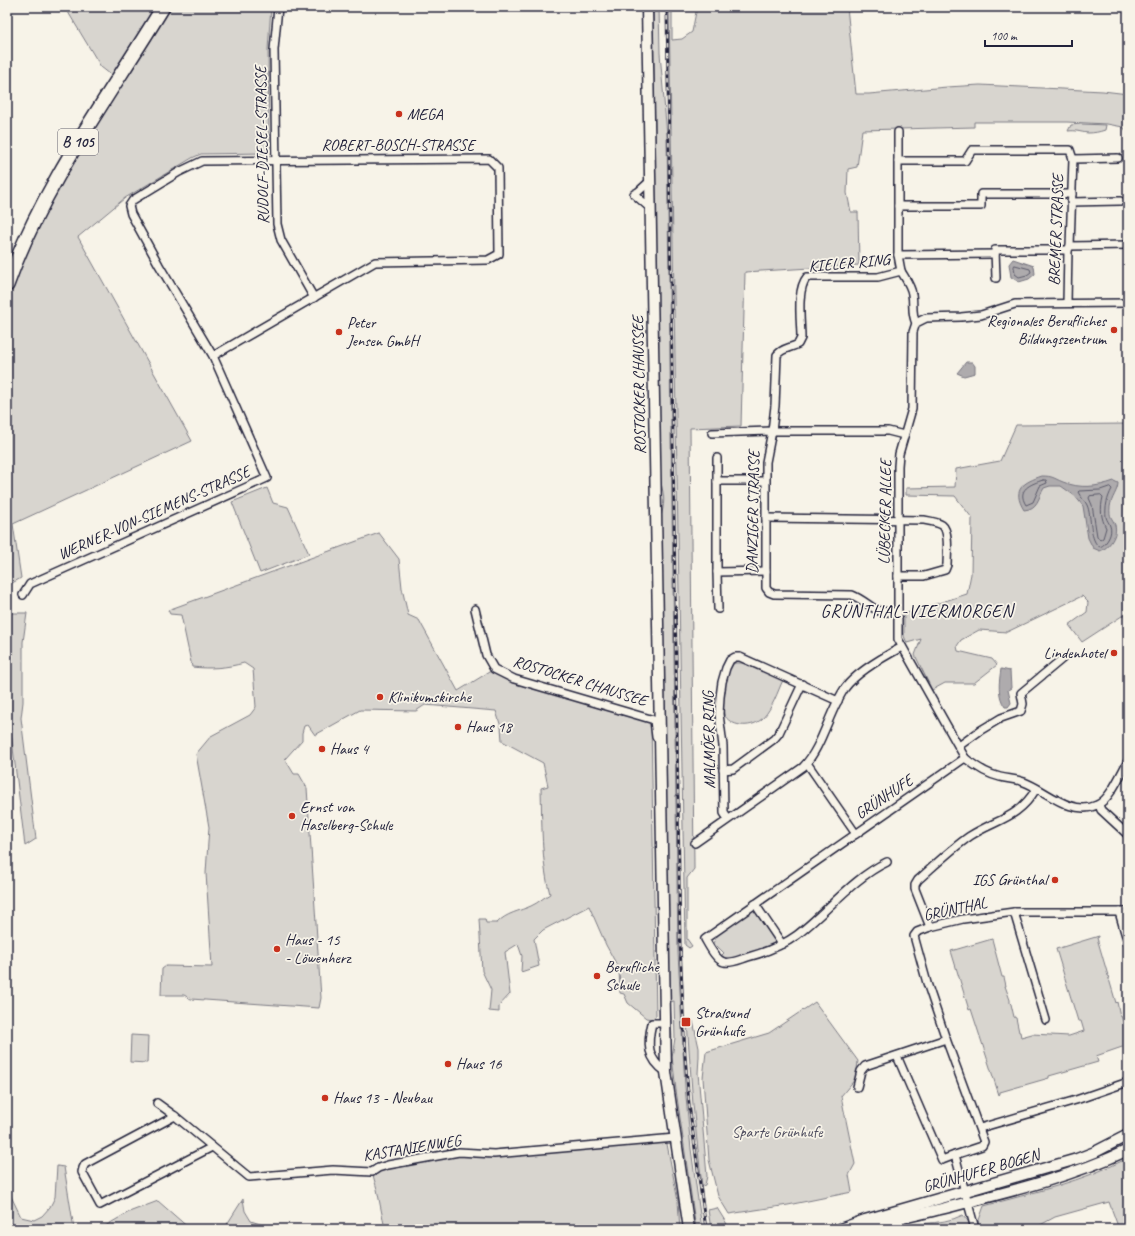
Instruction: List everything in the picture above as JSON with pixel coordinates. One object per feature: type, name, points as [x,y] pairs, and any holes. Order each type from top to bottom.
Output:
[{"type":"highway","name":"B 105","points":[[7,285],[33,224],[56,179],[163,7]]},
{"type":"main road","name":"ROSTOCKER CHAUSSEE","points":[[648,7],[650,208],[658,538],[664,1023],[666,1072],[689,1229]]},
{"type":"main road","name":"GRÜNHUFER BOGEN","points":[[840,1229],[866,1220],[1077,1159],[1102,1149],[1128,1135]]},
{"type":"main road","name":"GRÜNHUFER BOGEN","points":[[861,1229],[1064,1176],[1128,1150]]},
{"type":"street","name":"RUDOLF-DIESEL-STRASSE","points":[[278,7],[274,50],[278,233],[314,298]]},
{"type":"street","points":[[898,132],[898,255],[901,271]]},
{"type":"street","name":"BREMER STRASSE","points":[[898,161],[965,161],[972,150],[1070,150],[1073,159],[1068,303]]},
{"type":"street","name":"BREMER STRASSE","points":[[1073,159],[1118,158]]},
{"type":"street","name":"ROBERT-BOSCH-STRASSE","points":[[276,161],[489,159],[498,168],[499,254],[488,260],[375,262],[314,298]]},
{"type":"street","name":"WERNER-VON-SIEMENS-STRASSE","points":[[23,595],[30,584],[267,478],[213,356],[159,265],[131,214],[129,206],[133,200],[179,172],[202,162],[276,161]]},
{"type":"street","points":[[650,181],[634,194],[650,208]]},
{"type":"street","points":[[898,206],[981,206],[981,194],[1072,194]]},
{"type":"street","points":[[1071,202],[1120,201]]},
{"type":"street","points":[[996,278],[995,250],[1128,245]]},
{"type":"street","points":[[898,255],[995,254]]},
{"type":"street","name":"KIELER RING","points":[[772,431],[775,414],[777,354],[782,350],[798,344],[801,338],[800,290],[807,277],[878,277],[901,271],[911,290],[912,316],[916,323]]},
{"type":"street","points":[[213,356],[314,298]]},
{"type":"street","points":[[916,323],[926,318],[971,317],[1015,304],[1128,304]]},
{"type":"street","name":"LÜBECKER ALLEE","points":[[916,323],[913,332],[913,404],[910,421],[904,435],[899,454],[898,466],[898,633],[902,647],[966,758]]},
{"type":"street","points":[[772,431],[888,431],[904,435]]},
{"type":"street","name":"DANZIGER STRASSE","points":[[712,432],[772,431],[767,453],[765,480],[766,588],[769,592],[774,594],[852,595],[857,596],[876,610],[898,612]]},
{"type":"street","points":[[717,458],[718,609]]},
{"type":"street","points":[[717,481],[765,480]]},
{"type":"street","points":[[766,518],[924,520],[943,526],[947,532],[947,565],[945,570],[924,576],[898,576]]},
{"type":"street","points":[[717,572],[766,571]]},
{"type":"street","name":"ROSTOCKER CHAUSSEE","points":[[475,609],[486,655],[494,669],[514,679],[654,720],[661,763]]},
{"type":"street","points":[[695,843],[804,767],[811,758],[844,690],[854,678],[902,647]]},
{"type":"street","name":"MALMÖER RING","points":[[728,819],[724,813],[723,746],[719,714],[722,682],[730,660],[735,657],[740,657],[838,701]]},
{"type":"street","points":[[959,746],[1001,718],[1022,711],[1023,704],[1021,693],[1062,659]]},
{"type":"street","points":[[723,770],[733,769],[774,739],[779,733],[802,684]]},
{"type":"street","points":[[966,758],[978,768],[988,773],[1025,782],[1062,802],[1085,808],[1099,805],[1107,797],[1128,761]]},
{"type":"street","name":"GRÜNHUFE","points":[[887,862],[879,866],[839,896],[796,935],[767,952],[730,962],[724,962],[718,959],[705,939],[966,758]]},
{"type":"street","points":[[807,763],[856,834]]},
{"type":"street","points":[[930,927],[915,889],[915,885],[918,880],[969,837],[1019,810],[1032,796],[1036,789]]},
{"type":"street","points":[[1099,805],[1101,810],[1128,835]]},
{"type":"street","points":[[755,904],[782,944]]},
{"type":"street","points":[[1014,912],[1046,1020]]},
{"type":"street","name":"GRÜNTHAL","points":[[946,1039],[927,983],[915,940],[914,936],[917,932],[930,927],[963,919],[1014,912],[1128,912]]},
{"type":"street","points":[[1119,912],[1128,943]]},
{"type":"street","points":[[664,1023],[652,1023],[650,1032],[650,1054],[660,1068],[666,1072]]},
{"type":"street","points":[[857,1088],[861,1071],[865,1066],[946,1039],[980,1128],[984,1142],[982,1146],[942,1160],[897,1056]]},
{"type":"street","points":[[980,1128],[1076,1100],[1128,1082]]},
{"type":"street","name":"KASTANIENWEG","points":[[157,1103],[249,1177],[333,1170],[372,1172],[378,1168],[388,1165],[460,1152],[494,1154],[675,1138]]},
{"type":"street","points":[[175,1116],[86,1164],[82,1172],[100,1205],[212,1147]]},
{"type":"street","points":[[955,1156],[975,1229]]},
{"type":"green space","points":[[65,7],[159,7],[115,78],[101,67]]},
{"type":"green space","points":[[167,7],[271,7],[268,49],[268,150],[265,153],[201,154],[192,158],[125,198],[78,237],[192,441],[13,524],[21,578],[7,586],[7,296],[21,259],[39,220]]},
{"type":"green space","points":[[653,7],[659,7],[660,53],[667,136],[678,953],[685,1087],[691,1149],[702,1229],[696,1229],[676,1090],[672,1057],[675,1038],[674,1001],[670,1002],[672,1039],[669,1039],[660,520],[664,500],[660,480]]},
{"type":"green space","points":[[669,7],[672,7],[672,40],[682,39],[692,32],[697,7],[847,7],[856,94],[980,85],[1103,91],[1128,94],[1128,133],[1123,127],[1107,124],[1067,122],[974,122],[974,127],[862,130],[857,167],[848,169],[847,193],[851,212],[858,212],[859,265],[745,272],[741,426],[690,428],[694,869],[687,878],[687,939],[692,946],[689,948],[685,945]]},
{"type":"green space","points":[[1071,125],[1106,125],[1105,130],[1094,133],[1068,131]]},
{"type":"green space","points":[[1128,424],[1128,612],[1082,642],[1069,625],[1087,612],[1088,602],[1082,596],[1007,632],[979,630],[961,640],[957,646],[958,651],[992,659],[997,665],[974,683],[945,683],[932,690],[915,655],[921,639],[907,643],[904,636],[904,614],[967,594],[971,574],[972,518],[955,496],[906,495],[906,488],[955,487],[956,469],[1000,461],[1016,425]]},
{"type":"green space","points":[[267,488],[273,503],[288,507],[309,554],[260,573],[232,502]]},
{"type":"green space","points":[[379,533],[399,559],[402,588],[408,615],[419,620],[458,691],[494,669],[651,719],[656,1016],[652,1019],[646,1018],[628,1003],[624,994],[620,993],[619,969],[606,945],[589,906],[543,930],[534,939],[539,966],[521,972],[522,956],[518,944],[505,952],[510,994],[499,1006],[499,1012],[489,1011],[491,990],[482,971],[479,919],[485,919],[486,923],[497,923],[513,913],[534,905],[550,894],[543,855],[541,788],[548,786],[543,763],[502,741],[501,727],[496,711],[425,705],[416,711],[360,710],[315,735],[308,725],[304,726],[302,740],[285,759],[294,774],[299,774],[307,788],[321,998],[319,1008],[191,999],[184,995],[161,995],[162,969],[166,966],[212,967],[206,873],[209,827],[196,754],[211,736],[250,715],[256,707],[253,669],[244,663],[218,668],[192,667],[181,615],[170,614],[168,610]]},
{"type":"green space","points":[[7,609],[8,613],[27,613],[23,642],[23,702],[21,718],[36,839],[25,846],[7,699]]},
{"type":"green space","points":[[735,663],[742,663],[783,680],[770,709],[763,718],[754,724],[738,725],[733,723],[725,716],[723,699],[726,677],[730,667]]},
{"type":"green space","points":[[754,908],[762,917],[776,943],[769,949],[731,959],[720,957],[724,953],[717,946],[714,949],[713,943],[720,931]]},
{"type":"green space","points":[[1099,936],[1097,938],[1120,1016],[1123,1021],[1128,1020],[1128,1047],[1125,1046],[1096,1056],[1098,1062],[1000,1092],[999,1095],[971,1009],[969,1010],[951,951],[992,939],[1021,1037],[1032,1034],[1069,1036],[1084,1031],[1081,1021],[1078,1021],[1056,949]]},
{"type":"green space","name":"Sparte Grünhufe","points":[[815,1002],[858,1061],[856,1078],[841,1096],[855,1164],[849,1175],[852,1192],[788,1205],[729,1214],[718,1196],[709,1160],[703,1078],[706,1052],[769,1033]]},
{"type":"green space","points":[[693,1021],[699,1048],[698,1073],[707,1176],[705,1185],[702,1186],[693,1105],[687,1022]]},
{"type":"green space","points":[[131,1035],[148,1036],[147,1063],[130,1062]]},
{"type":"green space","points":[[666,1139],[678,1201],[680,1229],[385,1229],[372,1172],[459,1152],[494,1154]]},
{"type":"green space","points":[[1128,1158],[1128,1229],[1119,1229],[1109,1202],[1055,1217],[1033,1229],[979,1229],[978,1223],[984,1206],[1076,1180]]},
{"type":"green space","points":[[57,1166],[64,1167],[74,1229],[7,1229],[7,1188],[21,1217],[34,1220],[42,1216],[50,1207],[55,1197]]},
{"type":"green space","points":[[243,1199],[245,1211],[251,1221],[275,1229],[224,1229]]},
{"type":"green space","points":[[158,1201],[190,1229],[100,1229],[129,1212]]},
{"type":"green space","points":[[717,1208],[730,1229],[711,1229],[708,1210]]},
{"type":"green space","points":[[963,1215],[968,1221],[971,1229],[885,1229],[904,1225],[934,1223],[954,1219]]},
{"type":"water","points":[[1013,259],[1034,266],[1035,274],[1029,279],[1019,282],[1011,277],[1009,264]]},
{"type":"water","points":[[966,362],[972,362],[975,366],[975,373],[964,376],[957,373]]},
{"type":"water","points":[[1042,476],[1051,477],[1076,486],[1095,486],[1114,481],[1118,483],[1110,507],[1110,515],[1116,529],[1112,541],[1107,547],[1100,551],[1093,548],[1088,538],[1083,506],[1075,496],[1061,486],[1050,486],[1044,488],[1035,505],[1032,508],[1024,510],[1020,503],[1019,497],[1021,487]]},
{"type":"water","points":[[1001,669],[1010,671],[1011,688],[1008,690],[1011,703],[1008,707],[1005,707],[1002,703],[1000,694],[999,684]]},
{"type":"railway","points":[[667,7],[680,944],[685,1055],[689,1104],[706,1229]]},
{"type":"place","name":"MEGA","points":[[399,114]]},
{"type":"place","name":"Regionales Berufliches Bildungszentrum","points":[[1114,330]]},
{"type":"place","name":"Peter Jensen GmbH","points":[[339,332]]},
{"type":"place","name":"Lindenhotel","points":[[1114,653]]},
{"type":"place","name":"Klinikumskirche","points":[[380,697]]},
{"type":"place","name":"Haus 18","points":[[458,727]]},
{"type":"place","name":"Haus 4","points":[[322,749]]},
{"type":"place","name":"Ernst von Haselberg-Schule","points":[[292,816]]},
{"type":"place","name":"IGS Grünthal","points":[[1055,880]]},
{"type":"place","name":"Haus - 15 - Löwenherz","points":[[277,949]]},
{"type":"place","name":"Berufliche Schule","points":[[597,976]]},
{"type":"place","name":"Stralsund Grünhufe","points":[[686,1022]]},
{"type":"place","name":"Haus 16","points":[[448,1064]]},
{"type":"place","name":"Haus 13 - Neubau","points":[[325,1098]]},
{"type":"district","name":"GRÜNTHAL-VIERMORGEN","points":[[917,611]]}]
